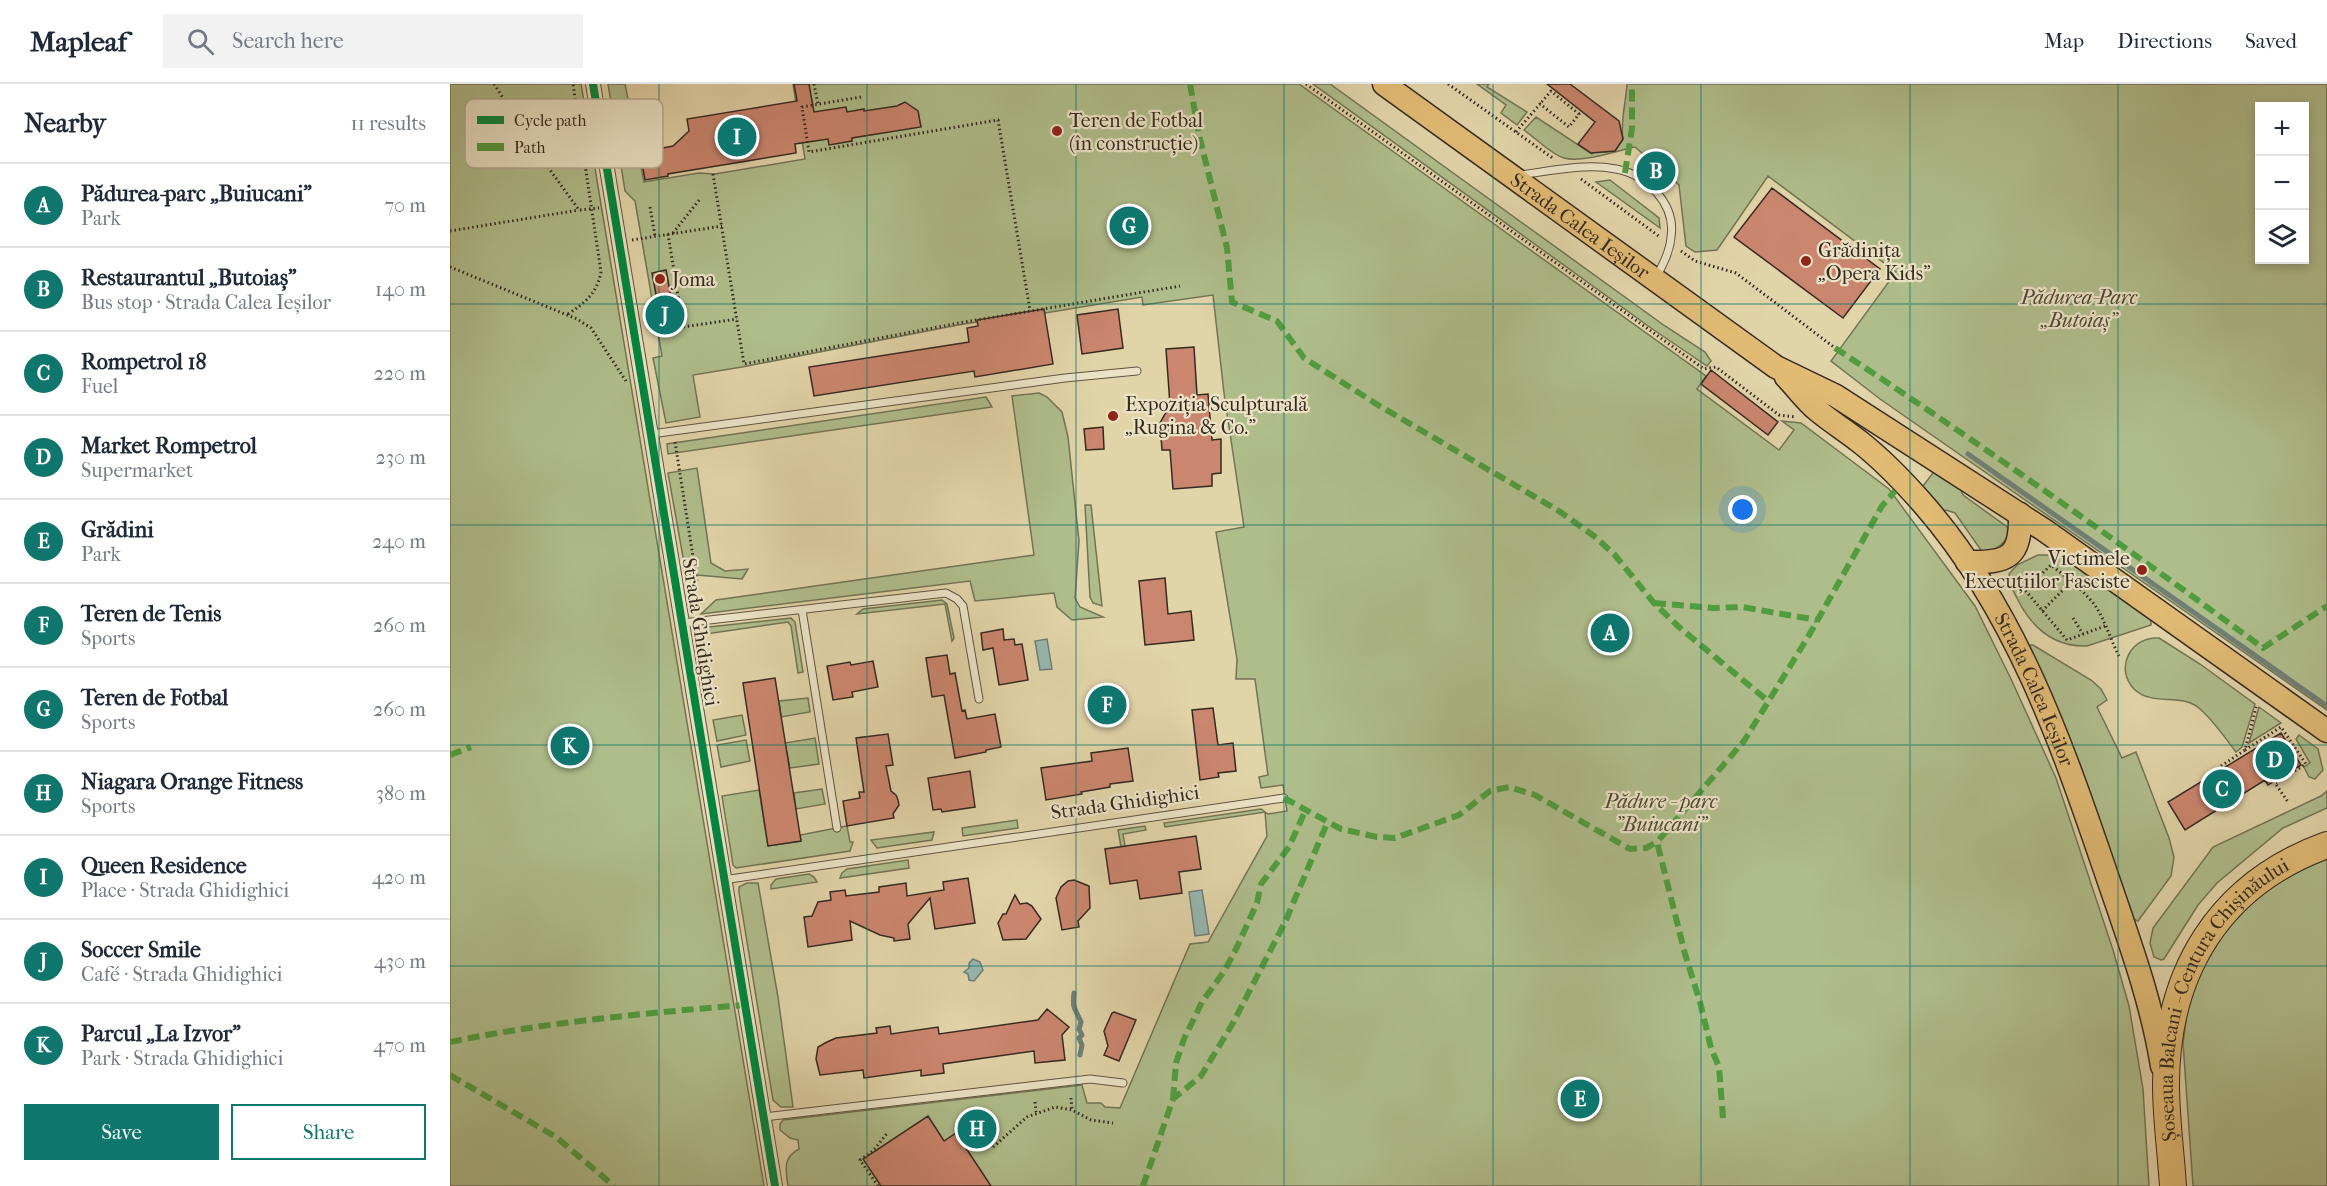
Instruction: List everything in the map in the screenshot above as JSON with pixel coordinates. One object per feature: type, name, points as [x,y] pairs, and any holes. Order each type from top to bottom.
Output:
[{"type":"highway","name":"Șoseaua Balcani - Centura Chișinăului","points":[[2169,1179],[2166,1085],[2175,1005],[2200,944],[2227,909],[2267,873],[2327,844]]},
{"type":"main road","name":"Strada Calea Ieșilor","points":[[1384,84],[1776,367],[1816,409],[1860,442],[1895,473],[1926,507],[1967,562],[1998,610],[2027,663],[2076,784],[2144,981],[2157,1031],[2166,1085]]},
{"type":"main road","name":"Strada Calea Ieșilor","points":[[1776,367],[1836,396],[2020,514],[2327,731]]},
{"type":"main road","points":[[1967,562],[1994,562],[2006,559],[2015,551],[2019,541],[2020,514]]},
{"type":"street","name":"Strada Ghidighici","points":[[593,84],[595,99]]},
{"type":"street","name":"Strada Ghidighici","points":[[607,168],[775,1186]]},
{"type":"lane","points":[[1513,176],[1590,167],[1618,169],[1648,184],[1670,212],[1672,225],[1670,244],[1656,279]]},
{"type":"lane","points":[[651,434],[1065,378],[1137,371]]},
{"type":"lane","name":"Strada Ghidighici","points":[[683,623],[946,594],[957,599],[963,606],[980,699]]},
{"type":"lane","points":[[802,610],[837,828]]},
{"type":"lane","name":"Strada Ghidighici","points":[[723,880],[1284,798]]},
{"type":"lane","points":[[764,1117],[1090,1079],[1123,1083]]},
{"type":"path","points":[[494,84],[504,99]]},
{"type":"path","points":[[573,84],[575,99]]},
{"type":"path","points":[[814,84],[818,104]]},
{"type":"path","points":[[1306,84],[1704,369],[1716,367],[1779,415],[1799,417]]},
{"type":"path","points":[[1448,84],[1670,244],[1695,261],[1736,273],[1835,348]]},
{"type":"path","points":[[1516,132],[1551,91],[1579,114],[1569,127],[1540,104]]},
{"type":"path","points":[[861,97],[802,107],[809,152],[998,120],[1030,310]]},
{"type":"path","points":[[548,168],[579,210]]},
{"type":"path","points":[[568,314],[587,301],[600,281],[601,272],[585,168]]},
{"type":"path","points":[[713,174],[744,364],[1030,310],[1180,286]]},
{"type":"path","points":[[700,199],[670,234],[683,327],[737,319]]},
{"type":"path","points":[[450,231],[591,208],[606,207],[614,213]]},
{"type":"path","points":[[650,207],[655,236]]},
{"type":"path","points":[[618,242],[722,226]]},
{"type":"path","points":[[450,267],[568,314],[591,328],[629,385]]},
{"type":"path","points":[[673,431],[698,582]]},
{"type":"path","points":[[2105,626],[2067,640],[2025,590],[2051,565],[2094,605],[2105,626],[2119,656]]},
{"type":"path","points":[[2042,611],[2071,582]]},
{"type":"path","points":[[2073,618],[2083,634]]},
{"type":"path","points":[[2245,750],[2262,685]]},
{"type":"path","points":[[2221,766],[2281,727],[2306,764],[2275,783],[2288,802]]},
{"type":"path","points":[[1071,1098],[1072,1110]]},
{"type":"path","points":[[1053,1099],[1054,1107]]},
{"type":"path","points":[[1035,1102],[1036,1112]]},
{"type":"path","points":[[993,1147],[1027,1117],[1054,1107],[1072,1110],[1091,1120],[1113,1123]]},
{"type":"path","points":[[878,1186],[860,1161],[874,1150],[888,1132]]},
{"type":"green space","points":[[450,84],[581,84],[583,99],[465,99],[465,168],[595,168],[764,1186],[450,1186]]},
{"type":"green space","points":[[608,84],[625,84],[628,99],[610,99]]},
{"type":"green space","name":"Pădure - parc \"Buiucani\"","points":[[793,84],[1299,84],[1706,376],[1697,389],[1779,450],[1794,430],[1782,421],[1801,423],[1889,489],[1975,606],[2056,778],[2113,950],[2129,1006],[2143,1089],[2149,1186],[788,1186],[786,1165],[790,1156],[799,1149],[798,1140],[790,1138],[780,1130],[783,1120],[1082,1085],[1087,1103],[1101,1103],[1105,1107],[1120,1108],[1190,944],[1208,942],[1267,836],[1265,812],[1165,827],[1164,823],[1261,809],[1268,814],[1287,811],[1283,785],[1261,788],[1259,777],[1268,775],[1255,679],[1236,679],[1237,659],[1216,532],[1244,527],[1224,393],[1213,295],[1143,305],[1142,297],[978,324],[977,322],[693,375],[700,417],[666,423],[653,358],[662,356],[635,201],[625,191],[621,168],[641,168],[644,182],[699,173],[715,174],[805,159]]},
{"type":"green space","points":[[1313,84],[1330,84],[1665,326],[1705,352],[1711,361],[1707,366],[1651,328]]},
{"type":"green space","points":[[1477,84],[1489,84],[1487,87],[1527,112],[1517,125],[1501,113],[1506,105]]},
{"type":"green space","name":"Pădurea-Parc „Butoiaș”","points":[[1627,84],[2327,84],[2327,710],[1880,399],[1831,361],[1896,272],[1768,176],[1717,250],[1695,252],[1686,246],[1679,185],[1635,147],[1589,158],[1564,158],[1548,149],[1524,130],[1536,117],[1592,154],[1597,148],[1604,152],[1615,151],[1623,139]]},
{"type":"green space","points":[[1610,180],[1659,218],[1660,228],[1596,182]]},
{"type":"green space","points":[[1039,393],[1047,397],[1062,412],[1068,437],[1079,541],[1075,598],[1080,607],[1103,617],[1072,620],[1057,607],[1054,593],[975,601],[970,581],[701,614],[716,600],[1034,555],[1012,396]]},
{"type":"green space","points":[[986,397],[992,407],[668,454],[667,444]]},
{"type":"green space","points":[[697,468],[711,563],[725,571],[748,569],[742,579],[686,574],[668,473]]},
{"type":"green space","points":[[1936,469],[1957,480],[1963,495],[2010,529],[2001,545],[1983,553],[1955,513],[1946,510],[1942,512],[1923,486]]},
{"type":"green space","points":[[1085,505],[1091,505],[1102,606],[1093,603],[1090,597]]},
{"type":"green space","points":[[2038,555],[2053,555],[2066,559],[2151,619],[2151,625],[2087,646],[2066,644],[2048,636],[2026,614],[2014,593],[2009,578],[2009,574],[2017,565]]},
{"type":"green space","points":[[942,600],[947,604],[954,638],[952,641],[945,604],[857,614],[863,609]]},
{"type":"green space","points":[[791,618],[795,622],[803,672],[798,673],[791,626],[788,622],[699,635],[696,632],[700,628]]},
{"type":"green space","points":[[2159,638],[2200,664],[2255,704],[2242,747],[2236,752],[2210,719],[2193,704],[2149,697],[2134,689],[2128,681],[2126,663],[2128,655],[2140,642]]},
{"type":"green space","points":[[2029,645],[2033,645],[2091,680],[2101,689],[2107,700],[2097,707],[2122,758],[2136,752],[2174,857],[2171,876],[2138,921],[2133,919],[2075,753]]},
{"type":"green space","points":[[1121,693],[1123,712],[1093,717],[1090,697]]},
{"type":"green space","points":[[808,698],[810,712],[781,717],[779,701]]},
{"type":"green space","points":[[2259,707],[2281,723],[2249,743]]},
{"type":"green space","points":[[742,715],[746,735],[717,741],[713,720]]},
{"type":"green space","points":[[2299,735],[2318,749],[2323,770],[2315,779],[2309,777],[2304,767],[2310,763],[2296,739]]},
{"type":"green space","points":[[815,738],[819,764],[790,768],[785,743]]},
{"type":"green space","points":[[746,740],[750,761],[721,767],[717,745]]},
{"type":"green space","points":[[822,789],[825,804],[796,809],[794,793]]},
{"type":"green space","points":[[759,790],[768,846],[801,841],[800,835],[847,826],[850,842],[853,842],[850,851],[736,868],[733,865],[722,796]]},
{"type":"green space","points":[[2327,791],[2327,808],[2283,828],[2217,883],[2198,905],[2164,959],[2154,957],[2150,943],[2153,928],[2213,847],[2321,796]]},
{"type":"green space","points":[[1017,820],[1018,828],[963,836],[962,828]]},
{"type":"green space","points":[[1145,826],[1146,830],[1123,834],[1125,846],[1121,847],[1118,830]]},
{"type":"green space","points":[[934,832],[932,840],[877,848],[871,840]]},
{"type":"green space","points":[[2327,857],[2327,1186],[2193,1186],[2183,1043],[2188,1005],[2200,972],[2231,920],[2287,874]]},
{"type":"green space","points":[[908,860],[909,868],[840,878],[847,869]]},
{"type":"green space","points":[[809,874],[817,882],[771,889],[776,879]]},
{"type":"green space","points":[[747,883],[758,883],[778,997],[793,1107],[781,1107],[773,1100],[739,893],[739,887]]},
{"type":"water","points":[[1047,639],[1052,669],[1040,670],[1035,641]]},
{"type":"water","points":[[1202,890],[1209,934],[1195,936],[1189,892]]},
{"type":"water","points":[[973,959],[980,962],[983,970],[974,981],[969,980],[968,974],[964,972],[969,968],[969,963]]},
{"type":"building","points":[[794,84],[809,84],[814,112],[846,107],[847,112],[864,109],[864,111],[897,106],[905,102],[918,111],[921,127],[852,138],[852,141],[829,145],[828,139],[795,144],[796,153],[668,174],[668,176],[645,180],[643,168],[663,168],[663,148],[673,146],[689,131],[687,119],[797,101]]},
{"type":"building","points":[[1547,84],[1570,84],[1619,121],[1623,139],[1615,151],[1591,153],[1578,144],[1595,122]]},
{"type":"building","points":[[1772,188],[1880,269],[1843,318],[1734,237]]},
{"type":"building","points":[[666,270],[676,324],[662,327],[652,273]]},
{"type":"building","points":[[1044,309],[1053,364],[975,377],[974,371],[814,396],[809,367],[969,342],[967,328],[978,326],[977,320]]},
{"type":"building","points":[[1118,309],[1123,348],[1082,354],[1077,315]]},
{"type":"building","points":[[1194,347],[1197,395],[1208,394],[1212,440],[1221,439],[1221,473],[1212,474],[1212,486],[1173,489],[1170,450],[1162,450],[1160,423],[1170,405],[1166,349]]},
{"type":"building","points":[[1711,370],[1778,422],[1768,435],[1701,384]]},
{"type":"building","points":[[1103,427],[1104,449],[1086,450],[1084,429]]},
{"type":"building","points":[[1165,578],[1168,614],[1191,611],[1194,640],[1145,645],[1139,581]]},
{"type":"building","points":[[1003,629],[1004,640],[1014,639],[1015,645],[1022,644],[1028,680],[999,685],[993,648],[983,650],[981,633]]},
{"type":"building","points":[[947,655],[950,674],[955,673],[962,711],[965,710],[967,719],[995,714],[1001,747],[955,758],[944,695],[932,697],[926,658]]},
{"type":"building","points":[[873,661],[878,687],[852,692],[853,697],[833,700],[827,666]]},
{"type":"building","points":[[775,678],[801,841],[768,846],[743,683]]},
{"type":"building","points":[[1213,708],[1218,745],[1233,743],[1236,771],[1218,773],[1219,777],[1200,780],[1192,710]]},
{"type":"building","points":[[2281,733],[2301,765],[2268,785],[2265,780],[2185,830],[2168,802]]},
{"type":"building","points":[[888,734],[893,765],[886,766],[891,791],[896,795],[899,805],[893,814],[894,818],[847,826],[843,801],[860,798],[859,792],[864,792],[856,738]]},
{"type":"building","points":[[1128,748],[1133,781],[1110,784],[1110,787],[1081,792],[1082,794],[1046,800],[1041,768],[1092,761],[1091,753]]},
{"type":"building","points":[[970,771],[975,807],[942,812],[941,809],[933,810],[928,778]]},
{"type":"building","points":[[1196,836],[1201,869],[1179,872],[1182,893],[1140,899],[1137,880],[1110,884],[1105,849]]},
{"type":"building","points":[[968,878],[975,923],[935,929],[930,898],[908,924],[910,939],[894,941],[894,938],[880,935],[850,921],[852,940],[808,947],[804,917],[812,916],[818,902],[831,900],[830,892],[845,890],[846,896],[879,892],[879,887],[906,883],[907,896],[944,890],[943,882]]},
{"type":"building","points":[[1074,880],[1089,886],[1090,908],[1078,921],[1079,927],[1062,930],[1056,898],[1061,887],[1068,881]]},
{"type":"building","points":[[1015,895],[1020,904],[1027,903],[1032,906],[1041,919],[1026,939],[1003,940],[998,923],[1003,914],[1006,914]]},
{"type":"building","points":[[1047,1009],[1069,1027],[1062,1035],[1065,1060],[1035,1063],[1034,1051],[943,1064],[944,1073],[921,1076],[921,1070],[864,1078],[863,1070],[820,1075],[816,1059],[818,1047],[836,1038],[877,1033],[876,1028],[890,1026],[891,1034],[938,1027],[939,1034],[1038,1020]]},
{"type":"building","points":[[1114,1012],[1136,1020],[1119,1061],[1104,1055],[1108,1046],[1104,1031]]},
{"type":"building","points":[[928,1116],[944,1141],[956,1133],[991,1186],[881,1186],[863,1159]]},
{"type":"waterway","points":[[1968,454],[2327,706]]},
{"type":"waterway","points":[[1074,993],[1074,1006],[1081,1022],[1080,1055]]},
{"type":"marked path","points":[[1190,84],[1199,135],[1227,248],[1232,302],[1277,321],[1304,358],[1378,405],[1559,511],[1594,536],[1614,554],[1654,603],[1679,627],[1768,701]]},
{"type":"marked path","points":[[1625,173],[1632,128],[1632,84]]},
{"type":"marked path","points":[[1835,348],[2051,495],[2263,648],[2327,606]]},
{"type":"marked path","points":[[1723,1118],[1719,1067],[1711,1048],[1685,954],[1657,842],[1744,741],[1808,637],[1882,506],[1895,491]]},
{"type":"marked path","points":[[1654,603],[1713,608],[1742,607],[1817,620]]},
{"type":"marked path","points":[[450,755],[471,747]]},
{"type":"marked path","points":[[1284,798],[1341,829],[1377,837],[1395,838],[1459,815],[1490,791],[1509,787],[1535,795],[1630,849],[1646,848],[1657,842]]},
{"type":"marked path","points":[[1173,1099],[1176,1063],[1184,1039],[1202,1002],[1225,970],[1237,947],[1257,903],[1261,884],[1289,847],[1306,809]]},
{"type":"marked path","points":[[1143,1186],[1173,1099],[1201,1076],[1233,1023],[1286,920],[1328,821]]},
{"type":"marked path","points":[[450,1042],[560,1024],[745,1005]]},
{"type":"marked path","points":[[450,1075],[556,1137],[614,1186]]},
{"type":"cycle path","points":[[593,84],[595,99]]},
{"type":"cycle path","points":[[607,168],[775,1186]]},
{"type":"place","name":"Teren de Fotbal (în construcție)","points":[[1057,131]]},
{"type":"place","name":"Queen Residence","points":[[737,137]]},
{"type":"place","name":"Restaurantul „Butoiaș”","points":[[1656,171]]},
{"type":"place","name":"Teren de Fotbal","points":[[1129,226]]},
{"type":"place","name":"Grădinița „Opera Kids”","points":[[1806,261]]},
{"type":"place","name":"Joma","points":[[660,279]]},
{"type":"place","name":"Soccer Smile","points":[[665,315]]},
{"type":"place","name":"Expoziția Sculpturală „Rugina & Co.”","points":[[1113,416]]},
{"type":"place","name":"Victimele Execuțiilor Fasciste","points":[[2142,570]]},
{"type":"place","name":"Pădurea-parc „Buiucani”","points":[[1610,633]]},
{"type":"place","name":"Teren de Tenis","points":[[1107,705]]},
{"type":"place","name":"Parcul „La Izvor”","points":[[570,746]]},
{"type":"place","name":"Market Rompetrol","points":[[2275,760]]},
{"type":"place","name":"Rompetrol 18","points":[[2222,789]]},
{"type":"place","name":"Grădini","points":[[1580,1099]]},
{"type":"place","name":"Niagara Orange Fitness","points":[[977,1129]]}]
